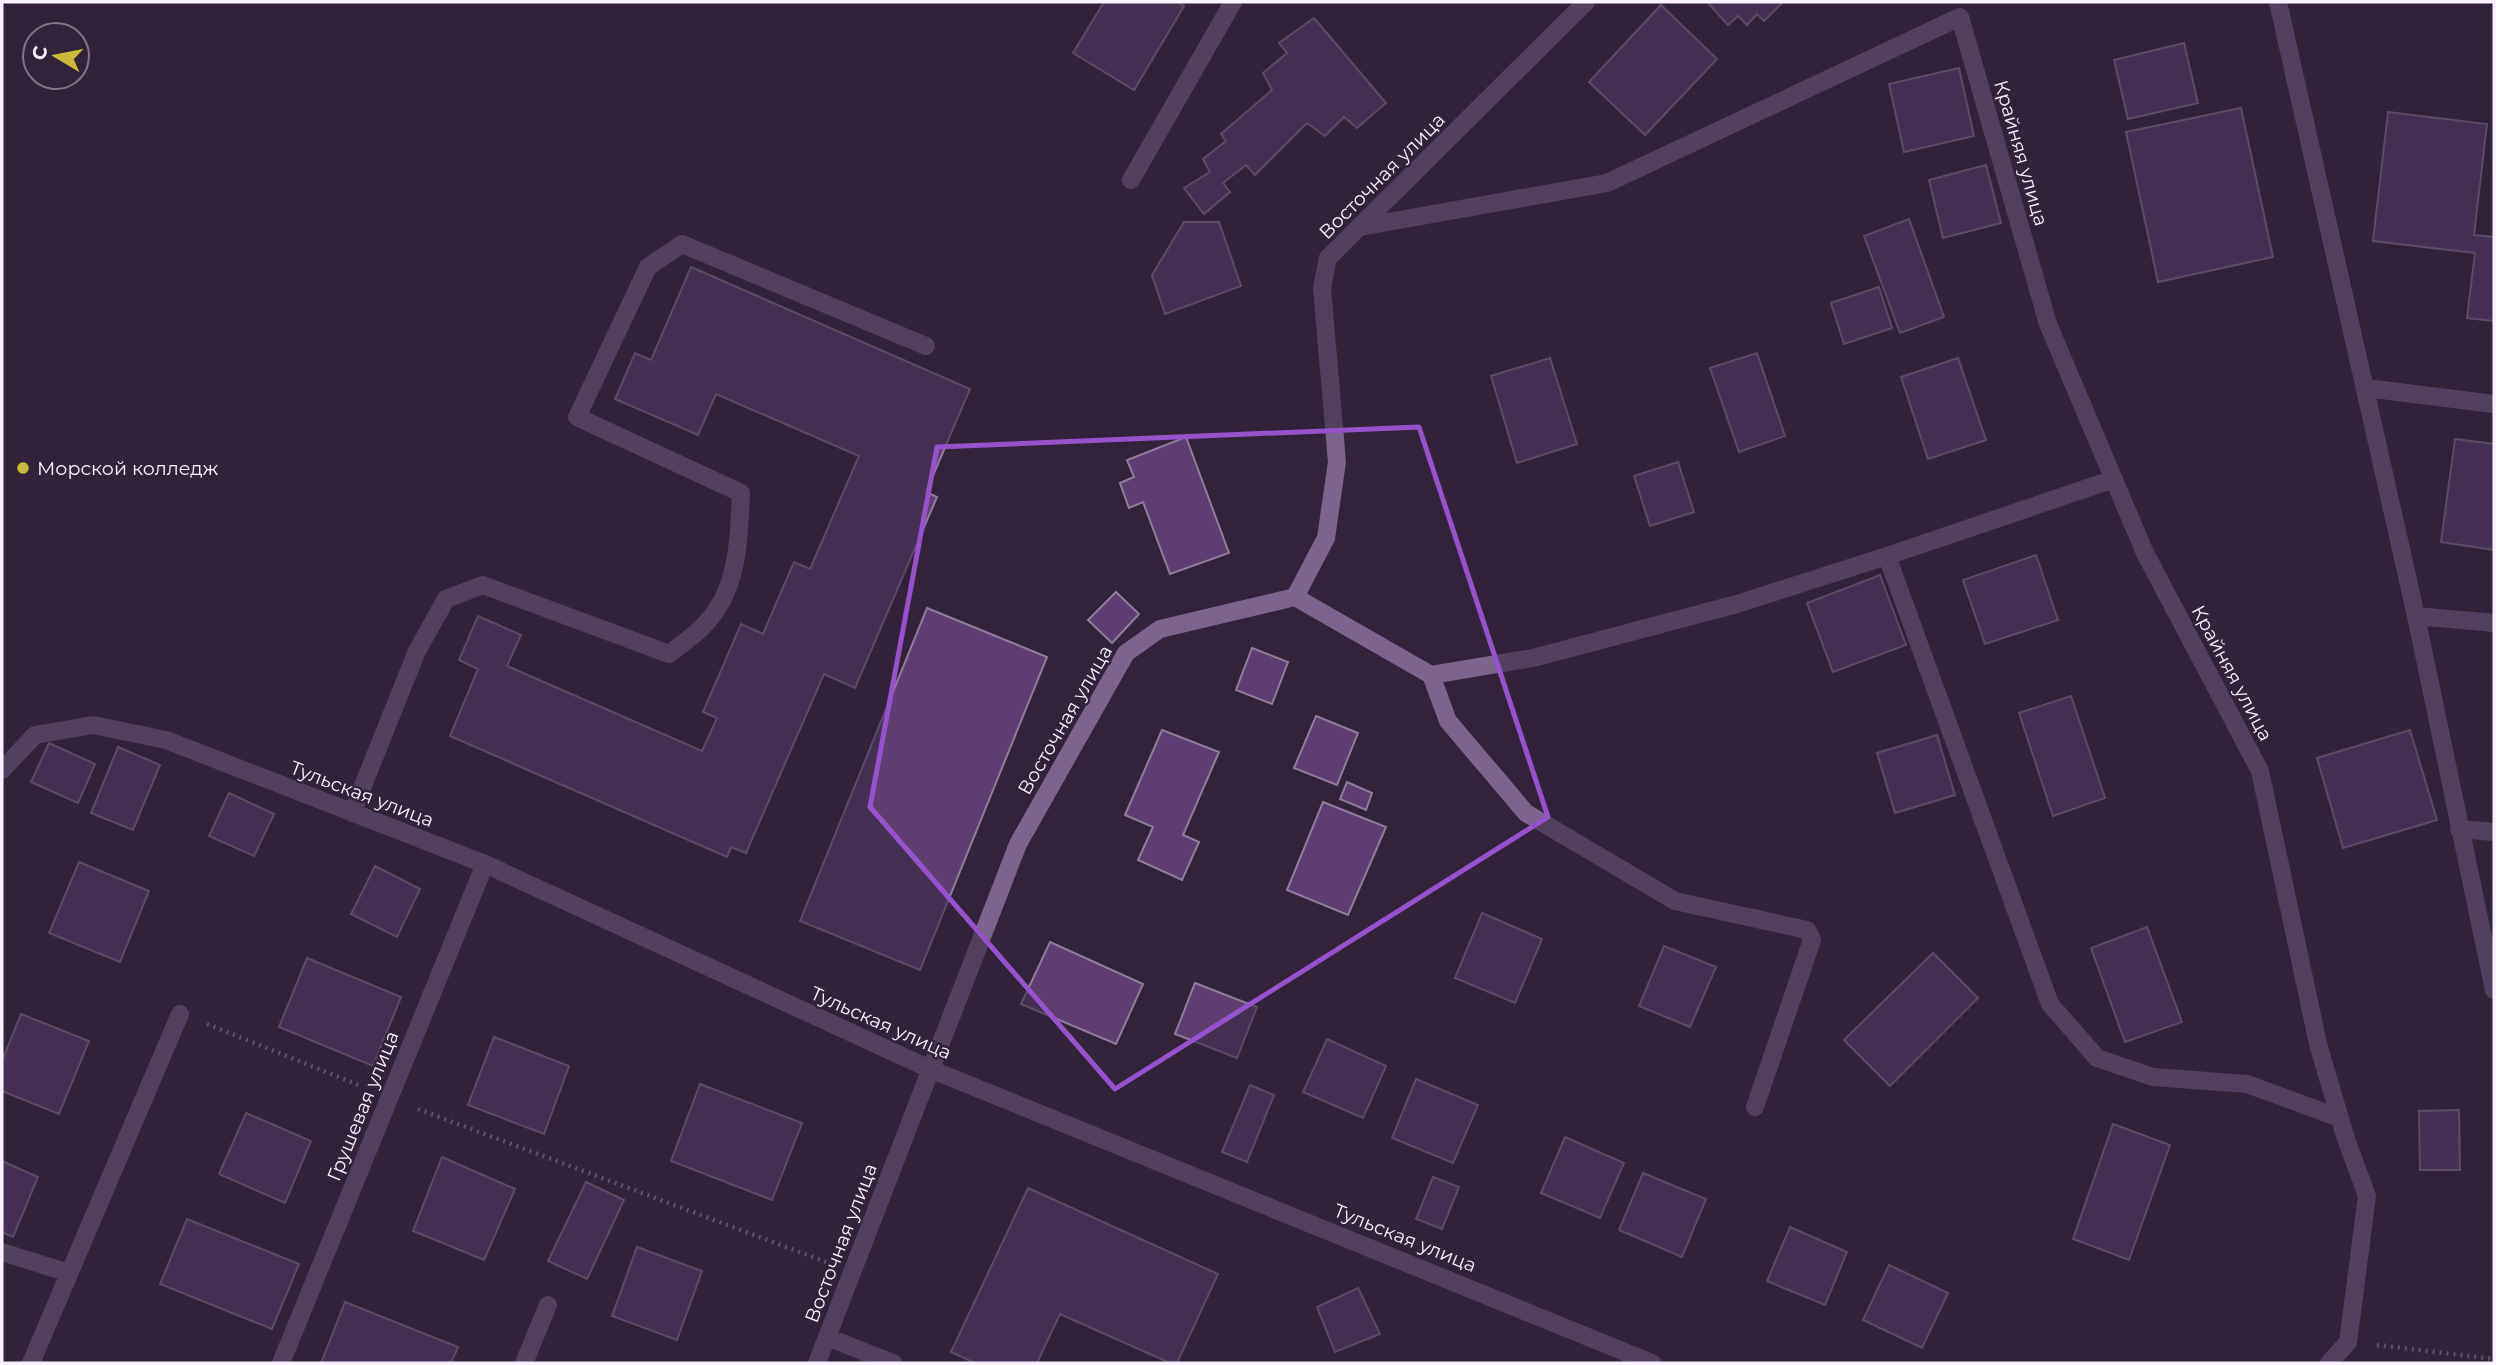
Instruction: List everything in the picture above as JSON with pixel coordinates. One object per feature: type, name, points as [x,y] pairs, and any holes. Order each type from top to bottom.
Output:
[{"type":"street","points":[[1131,180],[1233,2]]},
{"type":"street","name":"Восточная улица","points":[[817,1363],[1018,844],[1126,653],[1160,629],[1295,597],[1326,538],[1337,461],[1321,288],[1328,258],[1586,2]]},
{"type":"street","points":[[2278,2],[2416,616],[2494,990]]},
{"type":"street","name":"Крайняя улица","points":[[1360,227],[1606,183],[1960,17],[2048,324],[2145,553],[2260,771],[2318,1044],[2367,1196],[2348,1342]]},
{"type":"street","points":[[352,813],[418,652],[446,599],[483,585],[669,654],[708,622],[730,587],[739,536],[741,492],[577,417],[648,267],[682,244],[926,346]]},
{"type":"street","points":[[2366,388],[2494,404]]},
{"type":"street","points":[[1431,675],[1546,654],[1737,604],[2114,479]]},
{"type":"street","points":[[1887,556],[2050,1004],[2097,1058],[2153,1077],[2247,1084],[2340,1118]]},
{"type":"street","points":[[1295,597],[1431,675],[1448,721],[1526,813],[1675,901],[1807,930],[1812,940],[1755,1107]]},
{"type":"street","points":[[2416,616],[2494,623]]},
{"type":"street","name":"Тульская улица","points":[[2,770],[35,736],[93,725],[166,740],[485,863],[930,1069],[1652,1363]]},
{"type":"street","points":[[2459,829],[2494,832]]},
{"type":"street","name":"Грушевая улица","points":[[281,1363],[485,863]]},
{"type":"street","points":[[31,1363],[180,1014]]},
{"type":"street","points":[[2,1251],[69,1273]]},
{"type":"street","points":[[524,1363],[548,1305]]},
{"type":"street","points":[[827,1336],[892,1363]]},
{"type":"street","points":[[2329,1363],[2348,1342]]},
{"type":"path","points":[[180,1014],[389,1098],[852,1272]]},
{"type":"path","points":[[2348,1342],[2494,1359]]},
{"type":"highlighted area","points":[[1419,427],[1548,817],[1115,1089],[870,807],[937,447]]},
{"type":"building","points":[[1104,2],[1177,2],[1184,6],[1134,90],[1073,53]]},
{"type":"building","points":[[1707,2],[1783,2],[1764,21],[1757,14],[1747,25],[1738,16],[1728,25]]},
{"type":"building","points":[[1661,5],[1717,59],[1645,135],[1589,82]]},
{"type":"building","points":[[1314,18],[1386,103],[1357,128],[1344,117],[1325,136],[1307,123],[1255,175],[1246,165],[1223,183],[1230,192],[1204,214],[1184,188],[1210,172],[1203,159],[1226,141],[1221,134],[1272,90],[1263,73],[1287,53],[1279,43]]},
{"type":"building","points":[[2184,43],[2198,103],[2128,119],[2114,60]]},
{"type":"building","points":[[1959,68],[1974,136],[1904,152],[1889,84]]},
{"type":"building","points":[[2241,108],[2273,257],[2158,282],[2126,132]]},
{"type":"building","points":[[2388,112],[2487,124],[2474,235],[2494,237],[2494,321],[2467,318],[2475,253],[2373,241]]},
{"type":"building","points":[[1986,165],[2001,223],[1943,238],[1929,180]]},
{"type":"building","points":[[1909,219],[1944,317],[1900,333],[1864,236]]},
{"type":"building","points":[[1184,222],[1219,222],[1241,286],[1165,314],[1152,275]]},
{"type":"building","points":[[691,267],[970,389],[926,492],[937,497],[855,688],[824,674],[746,853],[731,847],[727,857],[450,736],[478,669],[459,660],[478,616],[521,635],[507,666],[702,751],[717,718],[703,712],[741,624],[763,634],[794,562],[810,569],[859,456],[716,394],[698,435],[615,399],[635,353],[651,360]]},
{"type":"building","points":[[1879,287],[1892,328],[1844,344],[1831,303]]},
{"type":"building","points":[[1757,353],[1785,436],[1739,452],[1710,368]]},
{"type":"building","points":[[1550,358],[1577,444],[1517,463],[1491,376]]},
{"type":"building","points":[[1958,358],[1986,440],[1928,459],[1901,377]]},
{"type":"building","points":[[1186,437],[1229,553],[1170,574],[1143,502],[1129,508],[1120,483],[1134,477],[1127,460]]},
{"type":"building","points":[[2455,439],[2494,444],[2494,550],[2441,542]]},
{"type":"building","points":[[1678,462],[1694,512],[1650,526],[1634,476]]},
{"type":"building","points":[[2036,555],[2058,620],[1985,644],[1963,580]]},
{"type":"building","points":[[1880,575],[1906,645],[1833,672],[1807,603]]},
{"type":"building","points":[[1116,592],[1139,614],[1112,643],[1088,620]]},
{"type":"building","points":[[927,608],[1047,657],[920,970],[800,921]]},
{"type":"building","points":[[1252,648],[1288,662],[1272,704],[1236,690]]},
{"type":"building","points":[[2071,696],[2105,798],[2053,816],[2019,713]]},
{"type":"building","points":[[1316,716],[1358,733],[1337,785],[1294,768]]},
{"type":"building","points":[[1162,730],[1219,752],[1183,835],[1199,842],[1182,880],[1138,860],[1153,827],[1125,815]]},
{"type":"building","points":[[2410,730],[2437,820],[2343,848],[2317,758]]},
{"type":"building","points":[[1937,735],[1955,795],[1895,813],[1877,753]]},
{"type":"building","points":[[49,743],[95,764],[78,803],[31,782]]},
{"type":"building","points":[[118,747],[160,765],[133,830],[91,813]]},
{"type":"building","points":[[1347,782],[1372,793],[1366,810],[1340,799]]},
{"type":"building","points":[[229,793],[274,814],[254,856],[209,836]]},
{"type":"building","points":[[1323,802],[1386,827],[1348,915],[1287,890]]},
{"type":"building","points":[[79,862],[149,891],[120,962],[49,933]]},
{"type":"building","points":[[375,866],[420,889],[397,937],[351,914]]},
{"type":"building","points":[[1482,913],[1542,939],[1515,1003],[1455,978]]},
{"type":"building","points":[[2147,927],[2182,1022],[2125,1042],[2091,948]]},
{"type":"building","points":[[1050,942],[1143,984],[1116,1044],[1021,1004]]},
{"type":"building","points":[[1664,946],[1716,967],[1690,1027],[1639,1006]]},
{"type":"building","points":[[1933,953],[1978,998],[1890,1086],[1844,1040]]},
{"type":"building","points":[[307,958],[401,997],[373,1066],[279,1027]]},
{"type":"building","points":[[1195,983],[1257,1007],[1237,1058],[1175,1034]]},
{"type":"building","points":[[21,1014],[89,1041],[59,1114],[2,1091],[2,1061]]},
{"type":"building","points":[[494,1037],[569,1066],[544,1134],[468,1105]]},
{"type":"building","points":[[1327,1039],[1386,1066],[1363,1118],[1303,1092]]},
{"type":"building","points":[[1416,1079],[1478,1105],[1453,1163],[1392,1138]]},
{"type":"building","points":[[700,1084],[802,1123],[772,1200],[671,1161]]},
{"type":"building","points":[[1250,1085],[1274,1095],[1247,1162],[1222,1152]]},
{"type":"building","points":[[2459,1110],[2460,1170],[2420,1170],[2419,1111]]},
{"type":"building","points":[[246,1113],[311,1141],[285,1203],[219,1174]]},
{"type":"building","points":[[2113,1124],[2170,1145],[2129,1260],[2073,1239]]},
{"type":"building","points":[[1565,1137],[1624,1163],[1600,1218],[1541,1193]]},
{"type":"building","points":[[442,1157],[515,1189],[484,1260],[413,1231]]},
{"type":"building","points":[[2,1161],[38,1177],[13,1237],[2,1232]]},
{"type":"building","points":[[1643,1173],[1706,1199],[1682,1257],[1619,1230]]},
{"type":"building","points":[[1433,1177],[1459,1187],[1442,1229],[1416,1219]]},
{"type":"building","points":[[586,1182],[624,1200],[587,1279],[548,1261]]},
{"type":"building","points":[[1028,1188],[1218,1274],[1177,1363],[1170,1363],[1060,1314],[1037,1363],[975,1363],[951,1352]]},
{"type":"building","points":[[187,1219],[299,1264],[272,1329],[160,1284]]},
{"type":"building","points":[[1790,1227],[1847,1252],[1825,1305],[1767,1281]]},
{"type":"building","points":[[637,1247],[702,1271],[677,1340],[612,1316]]},
{"type":"building","points":[[1889,1265],[1948,1293],[1922,1348],[1863,1320]]},
{"type":"building","points":[[1358,1288],[1380,1334],[1335,1352],[1317,1307]]},
{"type":"building","points":[[345,1302],[458,1347],[451,1363],[321,1363]]},
{"type":"place","name":"Морской колледж","points":[[23,468]]}]
